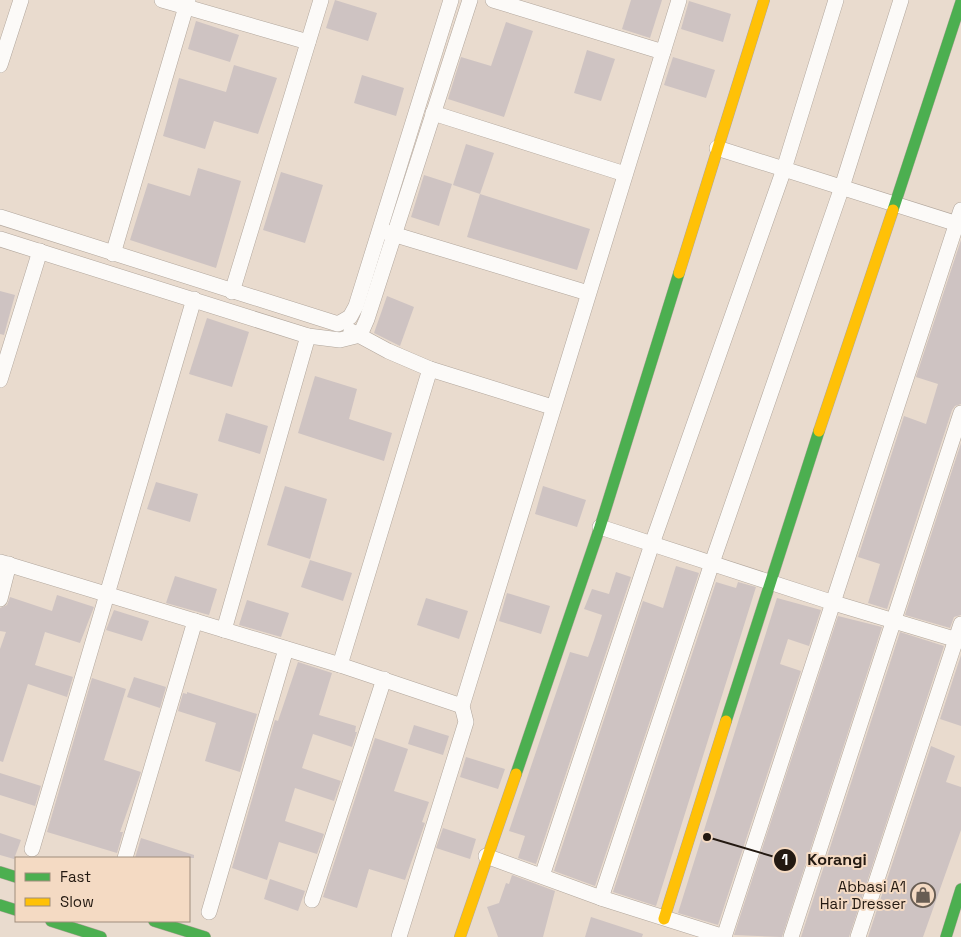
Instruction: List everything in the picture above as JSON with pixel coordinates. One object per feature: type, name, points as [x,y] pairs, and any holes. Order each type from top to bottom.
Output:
[{"type":"street","points":[[0,65],[21,0]]},
{"type":"street","points":[[162,0],[187,4],[308,42]]},
{"type":"street","points":[[232,292],[321,0]]},
{"type":"street","points":[[338,324],[350,317],[356,306],[451,0]]},
{"type":"street","points":[[360,335],[395,234],[470,0]]},
{"type":"street","points":[[493,0],[663,52]]},
{"type":"street","points":[[399,937],[466,722],[462,706],[552,408],[679,0]]},
{"type":"street","points":[[460,937],[486,856],[600,527],[764,0]]},
{"type":"street","points":[[542,876],[652,544],[784,169],[836,0]]},
{"type":"street","points":[[601,898],[712,562],[842,187],[901,0]]},
{"type":"street","points":[[664,919],[770,581],[896,204],[961,2]]},
{"type":"street","points":[[113,254],[187,4]]},
{"type":"street","points":[[433,113],[625,174]]},
{"type":"street","points":[[486,856],[601,898],[724,937],[960,220],[896,204],[717,148]]},
{"type":"street","points":[[0,217],[338,324],[388,351],[430,369],[552,408]]},
{"type":"street","points":[[379,231],[395,234],[588,293]]},
{"type":"street","points":[[0,239],[308,336],[340,340],[360,335]]},
{"type":"street","points":[[0,380],[40,251]]},
{"type":"street","points":[[32,849],[194,299]]},
{"type":"street","points":[[224,630],[308,336]]},
{"type":"street","points":[[340,665],[430,369]]},
{"type":"street","points":[[791,937],[961,413]]},
{"type":"street","points":[[600,527],[834,603],[959,640]]},
{"type":"street","points":[[0,598],[4,563],[340,665],[462,706]]},
{"type":"street","points":[[125,857],[195,621]]},
{"type":"street","points":[[858,937],[959,640],[961,624]]},
{"type":"street","points":[[208,912],[286,649]]},
{"type":"street","points":[[312,900],[384,679]]},
{"type":"street","points":[[0,872],[15,877]]},
{"type":"street","points":[[946,937],[961,889]]},
{"type":"street","points":[[0,905],[15,910]]},
{"type":"street","points":[[157,922],[204,937]]},
{"type":"street","points":[[53,927],[101,937]]},
{"type":"building","points":[[335,0],[377,13],[368,41],[326,28]]},
{"type":"building","points":[[631,0],[662,0],[650,38],[622,29]]},
{"type":"building","points":[[689,1],[731,14],[723,42],[681,29]]},
{"type":"building","points":[[196,21],[239,35],[230,62],[188,49]]},
{"type":"building","points":[[506,22],[533,31],[504,117],[448,99],[461,57],[491,66]]},
{"type":"building","points":[[587,50],[615,59],[601,101],[574,93]]},
{"type":"building","points":[[673,57],[715,70],[706,98],[664,85]]},
{"type":"building","points":[[234,65],[277,78],[258,134],[214,121],[205,149],[163,136],[179,78],[226,92]]},
{"type":"building","points":[[362,75],[404,88],[396,116],[354,103]]},
{"type":"building","points":[[466,144],[494,153],[480,194],[453,185]]},
{"type":"building","points":[[198,168],[241,181],[216,268],[130,240],[148,183],[190,196]]},
{"type":"building","points":[[281,172],[323,185],[305,243],[263,230]]},
{"type":"building","points":[[424,175],[452,184],[439,226],[411,217]]},
{"type":"building","points":[[480,194],[590,229],[577,270],[467,237]]},
{"type":"building","points":[[961,240],[961,404],[955,406],[952,410],[887,609],[868,603],[880,564],[858,557],[904,416],[926,424],[938,384],[916,377]]},
{"type":"building","points":[[0,291],[15,295],[4,335],[0,334]]},
{"type":"building","points":[[387,296],[414,307],[400,346],[374,333]]},
{"type":"building","points":[[207,318],[249,332],[232,387],[189,374]]},
{"type":"building","points":[[315,376],[357,389],[349,419],[392,433],[384,461],[298,433]]},
{"type":"building","points":[[226,413],[268,426],[260,454],[218,441]]},
{"type":"building","points":[[961,443],[961,615],[954,617],[950,628],[905,615]]},
{"type":"building","points":[[156,482],[198,494],[190,522],[147,509]]},
{"type":"building","points":[[285,486],[327,499],[310,559],[267,545]]},
{"type":"building","points":[[543,486],[586,500],[577,527],[535,514]]},
{"type":"building","points":[[310,560],[352,573],[343,601],[301,587]]},
{"type":"building","points":[[676,566],[699,573],[595,886],[554,871],[643,601],[663,608]]},
{"type":"building","points":[[616,572],[631,577],[536,864],[518,858],[525,836],[509,831],[570,652],[588,657],[594,640],[602,615],[584,609],[592,589],[609,594]]},
{"type":"building","points":[[175,576],[217,589],[209,615],[166,603]]},
{"type":"building","points":[[716,582],[736,588],[738,582],[756,587],[656,906],[613,892]]},
{"type":"building","points":[[507,593],[550,606],[541,634],[499,621]]},
{"type":"building","points":[[57,595],[94,607],[80,643],[45,632],[35,665],[73,677],[67,697],[28,684],[3,762],[0,761],[0,649],[6,632],[0,631],[0,608],[7,605],[10,597],[52,611]]},
{"type":"building","points":[[426,598],[468,611],[459,639],[417,625]]},
{"type":"building","points":[[777,598],[821,610],[809,646],[788,639],[780,664],[801,671],[718,925],[678,913]]},
{"type":"building","points":[[247,600],[289,613],[281,637],[239,625]]},
{"type":"building","points":[[114,610],[149,621],[142,641],[106,630]]},
{"type":"building","points":[[838,616],[882,627],[782,937],[734,935]]},
{"type":"building","points":[[900,632],[944,646],[849,937],[801,937]]},
{"type":"building","points":[[961,655],[961,726],[940,719]]},
{"type":"building","points":[[298,662],[332,673],[319,715],[356,726],[355,732],[357,732],[352,747],[313,734],[302,768],[341,781],[334,801],[295,788],[285,821],[324,834],[317,854],[279,842],[267,880],[232,868],[275,720],[278,721]]},
{"type":"building","points":[[134,677],[166,687],[160,708],[127,697]]},
{"type":"building","points":[[92,678],[126,689],[104,760],[141,772],[120,832],[123,832],[117,853],[47,832]]},
{"type":"building","points":[[187,692],[257,714],[240,772],[205,761],[216,723],[178,711],[183,693],[187,694]]},
{"type":"building","points":[[414,725],[449,736],[443,755],[408,744]]},
{"type":"building","points":[[375,738],[408,749],[394,791],[429,802],[422,822],[425,823],[405,880],[369,869],[357,908],[323,897]]},
{"type":"building","points":[[931,746],[955,756],[946,782],[961,787],[961,830],[923,937],[868,937]]},
{"type":"building","points":[[466,757],[505,769],[498,789],[460,777]]},
{"type":"building","points":[[0,773],[41,786],[35,806],[0,795]]},
{"type":"building","points":[[443,828],[476,839],[470,859],[436,848]]},
{"type":"building","points":[[0,833],[21,840],[14,859],[0,855]]},
{"type":"building","points":[[141,838],[194,855],[194,858],[135,857]]},
{"type":"building","points":[[512,875],[555,891],[543,937],[498,937],[487,907],[499,903],[506,883],[509,884]]},
{"type":"building","points":[[270,879],[305,891],[298,911],[264,899]]},
{"type":"building","points":[[591,917],[643,934],[642,937],[585,937]]},
{"type":"traffic: fast","points":[[893,210],[961,2]]},
{"type":"traffic: fast","points":[[516,774],[600,527],[679,273]]},
{"type":"traffic: fast","points":[[726,721],[819,431]]},
{"type":"traffic: fast","points":[[0,872],[15,877]]},
{"type":"traffic: fast","points":[[946,937],[961,889]]},
{"type":"traffic: fast","points":[[0,905],[15,910]]},
{"type":"traffic: fast","points":[[54,922],[101,937]]},
{"type":"traffic: fast","points":[[157,922],[205,937]]},
{"type":"traffic: slow","points":[[679,273],[764,0]]},
{"type":"traffic: slow","points":[[819,431],[893,210]]},
{"type":"traffic: slow","points":[[664,919],[726,721]]},
{"type":"traffic: slow","points":[[460,937],[516,774]]},
{"type":"place","name":"Korangi","points":[[707,837]]},
{"type":"place","name":"Abbasi A1 Hair Dresser","points":[[923,895]]}]
